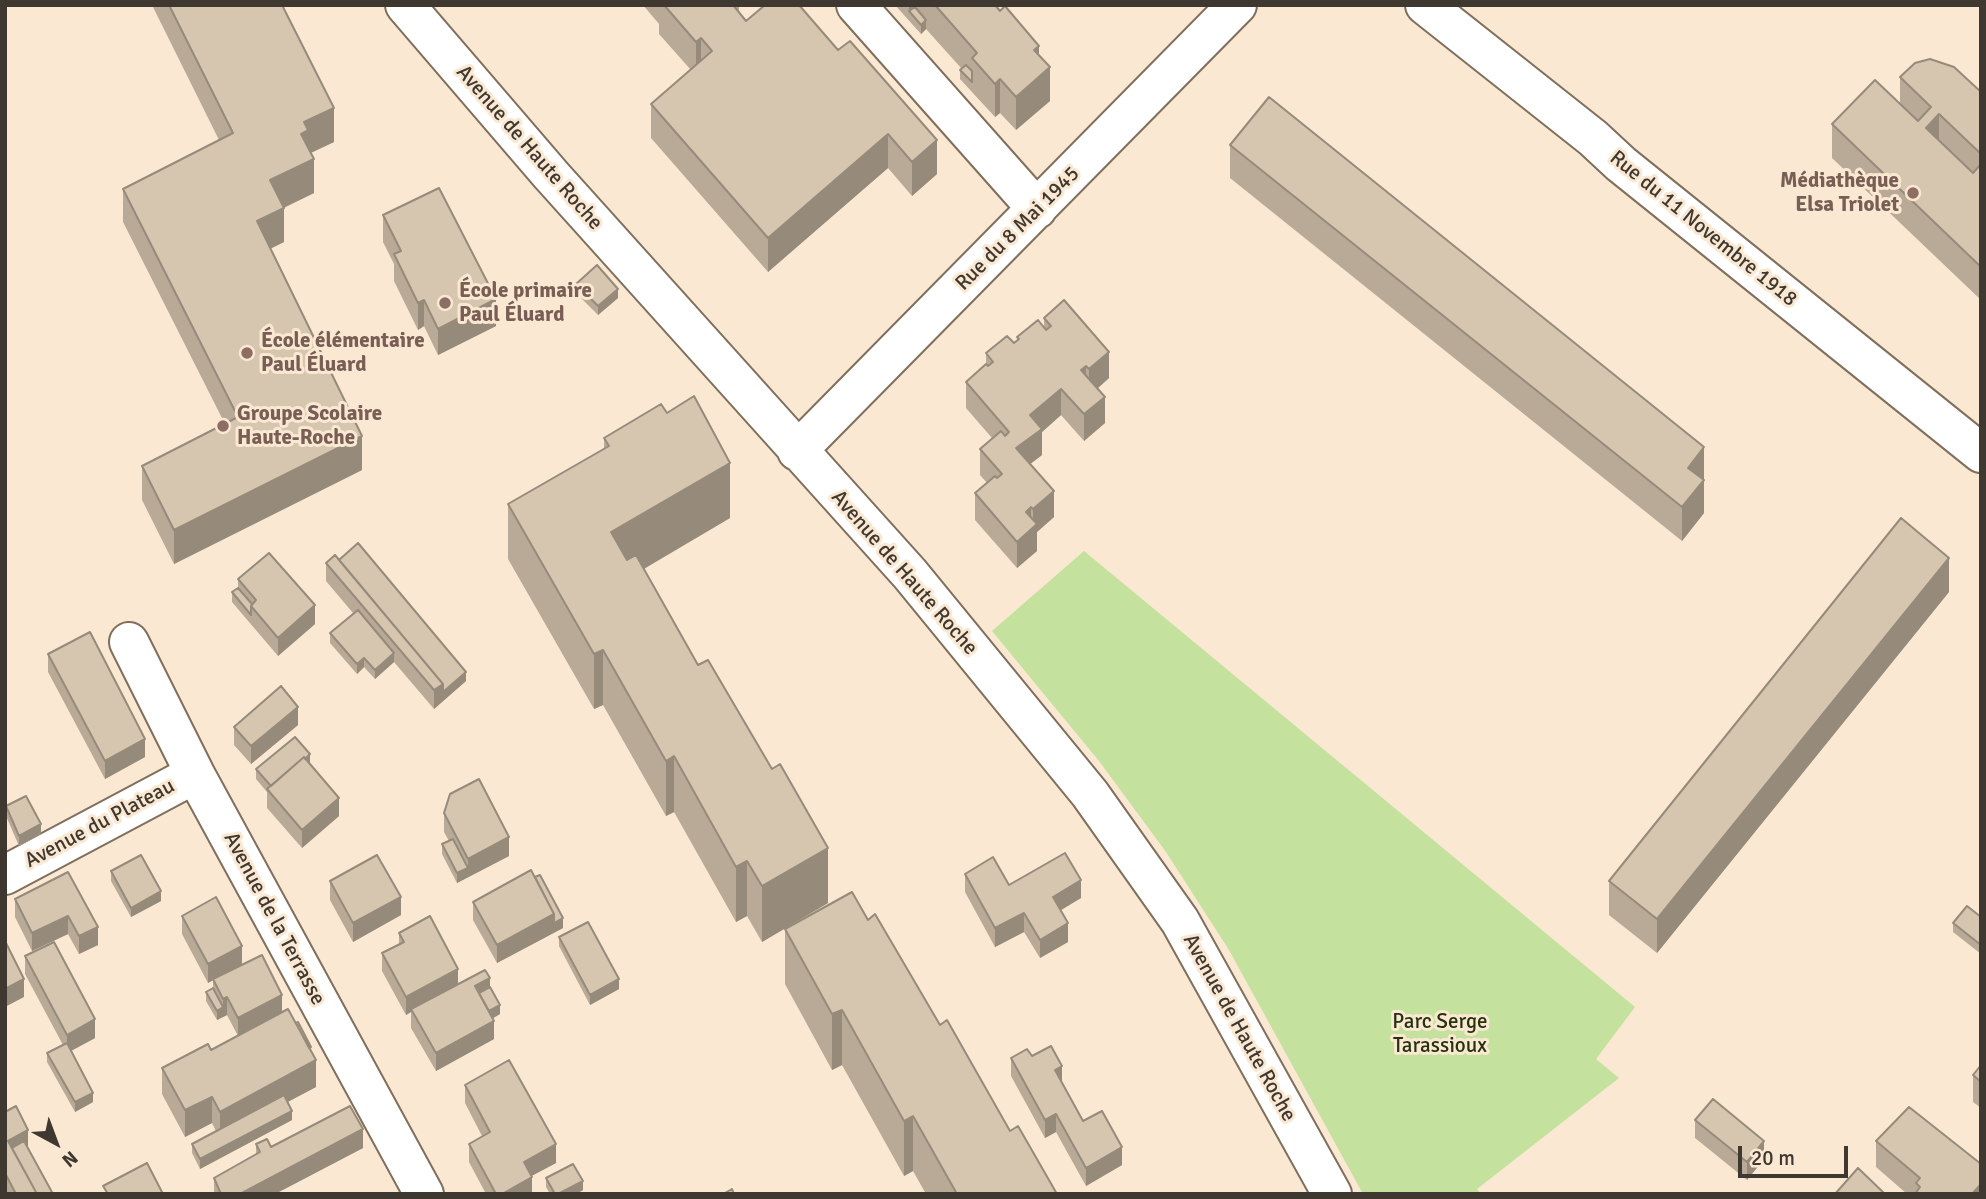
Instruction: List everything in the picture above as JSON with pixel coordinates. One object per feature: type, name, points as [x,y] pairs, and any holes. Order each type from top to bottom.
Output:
[{"type":"street","name":"Avenue de Haute Roche","points":[[405,5],[551,175],[910,574],[1090,794],[1180,921],[1332,1194]]},
{"type":"street","points":[[856,5],[1037,209]]},
{"type":"street","name":"Rue du 8 Mai 1945","points":[[797,451],[1237,5]]},
{"type":"street","name":"Rue du 11 Novembre 1918","points":[[1425,5],[1981,453]]},
{"type":"street","name":"Avenue de la Terrasse","points":[[129,642],[195,774],[424,1194]]},
{"type":"street","name":"Avenue du Plateau","points":[[5,875],[195,774]]},
{"type":"green space","name":"Parc Serge Tarassioux","points":[[1084,551],[1635,1007],[1596,1059],[1619,1078],[1477,1189],[1481,1194],[1363,1194],[1229,950],[1166,852],[1099,761],[992,631]]},
{"type":"building","name":"École élémentaire Paul Éluard","points":[[169,5],[282,5],[334,108],[304,122],[308,130],[301,134],[314,159],[270,180],[284,208],[257,221],[362,436],[174,530],[142,466],[238,417],[123,189],[233,133]]},
{"type":"building","points":[[664,5],[733,5],[746,21],[765,5],[799,5],[838,50],[850,41],[937,140],[912,162],[888,134],[768,238],[651,104],[712,51],[701,38],[696,42]]},
{"type":"building","points":[[935,5],[995,5],[1000,11],[1005,6],[1039,46],[1034,50],[1050,67],[1016,97],[1000,79],[995,84],[972,58],[977,53]]},
{"type":"building","points":[[915,7],[926,20],[921,25],[909,11]]},
{"type":"building","points":[[1930,59],[1954,67],[1981,92],[1981,154],[1939,114],[1926,128],[1973,173],[1981,164],[1981,267],[1832,124],[1875,80],[1918,121],[1931,107],[1900,77],[1915,63]]},
{"type":"building","points":[[966,65],[972,71],[972,82],[960,70]]},
{"type":"building","points":[[1269,97],[1704,447],[1688,468],[1704,480],[1682,507],[1230,145]]},
{"type":"building","name":"École primaire Paul Éluard","points":[[439,188],[496,299],[438,329],[424,300],[418,303],[394,254],[401,251],[383,215]]},
{"type":"building","points":[[597,265],[618,289],[598,306],[576,284]]},
{"type":"building","points":[[1064,300],[1109,352],[1089,369],[1086,366],[1081,370],[1105,397],[1084,414],[1061,389],[1030,415],[1042,429],[1016,448],[1054,491],[1026,512],[1037,524],[1017,542],[975,493],[995,476],[997,478],[1002,474],[980,449],[1001,431],[1005,436],[1009,432],[966,382],[986,364],[988,366],[993,362],[986,353],[1007,336],[1014,343],[1019,339],[1017,337],[1038,320],[1046,330],[1051,326],[1044,318]]},
{"type":"building","points":[[694,396],[730,463],[611,532],[627,560],[636,555],[698,665],[708,660],[772,769],[780,764],[828,848],[762,886],[747,861],[736,867],[674,756],[666,761],[603,650],[594,654],[508,504],[609,446],[604,438],[661,404],[667,413]]},
{"type":"building","points":[[1901,518],[1949,558],[1657,919],[1609,881]]},
{"type":"building","points":[[358,543],[466,672],[443,692],[443,684],[339,560]]},
{"type":"building","points":[[269,553],[315,605],[278,638],[251,606],[256,600],[238,579]]},
{"type":"building","points":[[335,555],[443,684],[434,690],[326,563]]},
{"type":"building","points":[[238,588],[252,604],[251,615],[232,592]]},
{"type":"building","points":[[358,610],[394,653],[375,670],[364,658],[357,664],[330,633]]},
{"type":"building","points":[[90,632],[145,739],[105,761],[48,654]]},
{"type":"building","points":[[281,686],[298,707],[251,746],[234,727]]},
{"type":"building","points":[[295,737],[310,754],[271,786],[256,769]]},
{"type":"building","points":[[304,757],[339,798],[302,830],[267,789]]},
{"type":"building","points":[[479,779],[509,837],[468,859],[444,813],[450,794]]},
{"type":"building","points":[[26,796],[41,824],[19,836],[6,806]]},
{"type":"building","points":[[453,839],[468,868],[457,873],[442,844]]},
{"type":"building","points":[[1065,853],[1081,880],[1053,897],[1068,923],[1040,940],[1024,913],[995,928],[965,874],[993,857],[1009,885]]},
{"type":"building","points":[[141,855],[161,891],[131,908],[111,871]]},
{"type":"building","points":[[377,855],[401,897],[353,923],[330,881]]},
{"type":"building","points":[[531,870],[554,914],[497,945],[473,902]]},
{"type":"building","points":[[68,872],[98,927],[79,936],[68,916],[32,933],[15,899]]},
{"type":"building","points":[[540,875],[563,918],[554,923],[554,914],[535,877]]},
{"type":"building","points":[[852,892],[868,920],[875,914],[940,1025],[947,1020],[1010,1131],[1018,1126],[1057,1194],[957,1194],[913,1116],[904,1121],[842,1010],[832,1014],[785,929]]},
{"type":"building","points":[[216,897],[242,946],[208,964],[182,916]]},
{"type":"building","points":[[1967,906],[1981,917],[1981,945],[1953,923]]},
{"type":"building","points":[[430,916],[458,969],[406,997],[382,953],[404,942],[399,933]]},
{"type":"building","points":[[588,922],[619,979],[590,995],[559,937]]},
{"type":"building","points":[[5,941],[24,979],[5,989]]},
{"type":"building","points":[[54,942],[95,1019],[67,1035],[25,956]]},
{"type":"building","points":[[262,955],[282,995],[238,1018],[227,997],[223,999],[213,979]]},
{"type":"building","points":[[485,970],[490,978],[475,986],[494,1021],[436,1053],[411,1009]]},
{"type":"building","points":[[490,987],[500,1005],[489,1011],[479,993]]},
{"type":"building","points":[[213,988],[223,1007],[217,1011],[206,992]]},
{"type":"building","points":[[288,1009],[316,1060],[220,1112],[212,1097],[185,1110],[162,1068],[208,1044],[211,1050]]},
{"type":"building","points":[[298,1022],[311,1047],[309,1048],[296,1023]]},
{"type":"building","points":[[67,1043],[93,1093],[75,1102],[47,1053]]},
{"type":"building","points":[[1051,1046],[1062,1066],[1055,1070],[1083,1121],[1102,1111],[1122,1147],[1086,1168],[1056,1114],[1045,1120],[1011,1058],[1027,1049],[1032,1056]]},
{"type":"building","points":[[509,1060],[556,1144],[524,1162],[532,1177],[502,1194],[496,1194],[469,1144],[490,1132],[465,1085]]},
{"type":"building","points":[[1981,1065],[1981,1082],[1973,1075]]},
{"type":"building","points":[[284,1095],[292,1111],[200,1159],[192,1144]]},
{"type":"building","points":[[1713,1099],[1764,1141],[1747,1162],[1695,1120]]},
{"type":"building","points":[[16,1106],[28,1130],[8,1141],[37,1194],[16,1194],[5,1173],[5,1112]]},
{"type":"building","points":[[350,1106],[363,1129],[240,1194],[221,1194],[214,1178],[260,1152],[256,1144],[267,1139],[271,1147]]},
{"type":"building","points":[[1909,1107],[1981,1164],[1981,1184],[1972,1194],[1915,1194],[1920,1187],[1916,1183],[1920,1178],[1876,1141]]},
{"type":"building","points":[[24,1141],[53,1194],[37,1194],[12,1148]]},
{"type":"building","points":[[147,1163],[163,1194],[108,1194],[103,1186]]},
{"type":"building","points":[[573,1164],[583,1181],[555,1194],[546,1178]]},
{"type":"building","points":[[1858,1168],[1885,1194],[1835,1194]]},
{"type":"place","name":"Médiathèque Elsa Triolet","points":[[1913,193]]},
{"type":"place","name":"École primaire Paul Éluard","points":[[445,303]]},
{"type":"place","name":"École élémentaire Paul Éluard","points":[[247,353]]},
{"type":"place","name":"Groupe Scolaire Haute-Roche","points":[[223,426]]}]
